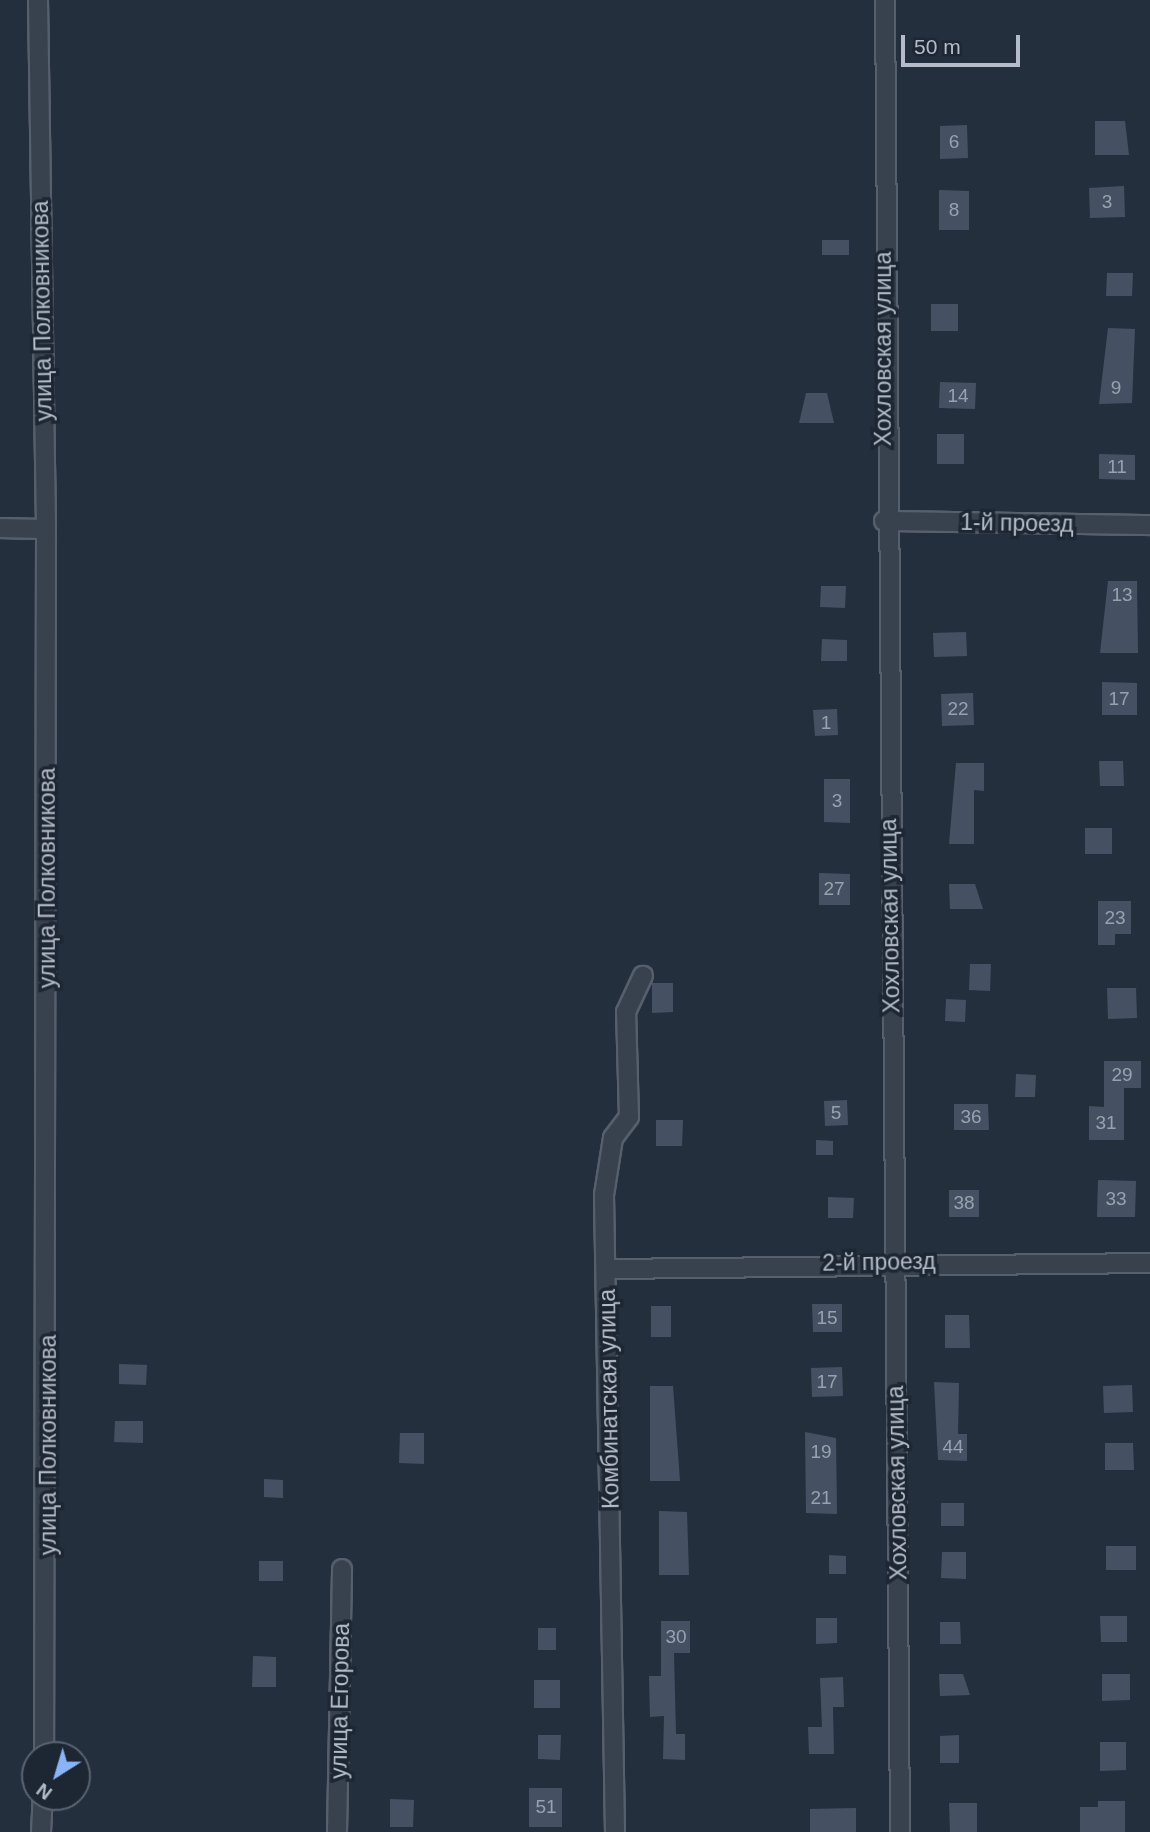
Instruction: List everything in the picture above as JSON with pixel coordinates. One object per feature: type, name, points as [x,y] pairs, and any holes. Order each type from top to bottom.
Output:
[{"type":"street","name":"улица Полковникова","points":[[38,0],[46,529],[44,1741]]},
{"type":"street","name":"Хохловская улица","points":[[884,0],[884,521],[900,1832]]},
{"type":"street","name":"1-й проезд","points":[[884,521],[1150,525]]},
{"type":"street","points":[[0,528],[46,529]]},
{"type":"street","name":"Комбинатская улица","points":[[615,1832],[607,1158],[629,1117],[626,1012],[643,976]]},
{"type":"street","name":"2-й проезд","points":[[608,1269],[895,1261],[1150,1263]]},
{"type":"street","name":"улица Егорова","points":[[337,1832],[342,1569]]},
{"type":"street","points":[[41,1832],[42,1811]]},
{"type":"building","points":[[1095,121],[1125,121],[1129,155],[1095,155]]},
{"type":"building","points":[[967,125],[968,158],[940,159],[940,126]]},
{"type":"building","points":[[1124,186],[1125,217],[1090,218],[1089,188]]},
{"type":"building","points":[[939,190],[969,191],[969,230],[939,230]]},
{"type":"building","points":[[822,240],[849,240],[849,255],[822,255]]},
{"type":"building","points":[[1107,273],[1133,273],[1132,296],[1106,296]]},
{"type":"building","points":[[931,304],[958,304],[958,331],[931,331]]},
{"type":"building","points":[[1108,328],[1135,329],[1132,403],[1099,404]]},
{"type":"building","points":[[940,382],[976,383],[975,409],[939,408]]},
{"type":"building","points":[[806,393],[827,393],[834,423],[799,423]]},
{"type":"building","points":[[937,434],[964,434],[964,464],[937,464]]},
{"type":"building","points":[[1099,454],[1135,455],[1135,480],[1099,479]]},
{"type":"building","points":[[1108,581],[1137,581],[1138,653],[1100,653]]},
{"type":"building","points":[[821,586],[846,586],[845,608],[820,607]]},
{"type":"building","points":[[966,632],[967,656],[934,657],[933,633]]},
{"type":"building","points":[[822,639],[847,640],[847,661],[821,661]]},
{"type":"building","points":[[1102,682],[1137,683],[1137,715],[1102,715]]},
{"type":"building","points":[[973,693],[974,725],[942,726],[941,694]]},
{"type":"building","points":[[837,709],[838,735],[815,736],[813,710]]},
{"type":"building","points":[[1099,761],[1123,761],[1124,786],[1100,786]]},
{"type":"building","points":[[956,763],[984,763],[984,791],[974,790],[974,844],[949,844]]},
{"type":"building","points":[[824,779],[850,779],[850,823],[824,822]]},
{"type":"building","points":[[1085,828],[1112,828],[1112,854],[1085,854]]},
{"type":"building","points":[[819,873],[850,874],[850,905],[819,905]]},
{"type":"building","points":[[949,884],[975,884],[983,909],[950,909]]},
{"type":"building","points":[[1098,901],[1131,901],[1131,934],[1115,934],[1115,945],[1098,945]]},
{"type":"building","points":[[970,964],[991,964],[990,991],[969,990]]},
{"type":"building","points":[[652,983],[673,983],[673,1012],[652,1013]]},
{"type":"building","points":[[1107,988],[1136,988],[1137,1018],[1108,1019]]},
{"type":"building","points":[[946,999],[966,1000],[965,1022],[945,1021]]},
{"type":"building","points":[[1104,1061],[1141,1061],[1141,1088],[1124,1088],[1124,1140],[1089,1140],[1089,1106],[1104,1107]]},
{"type":"building","points":[[1016,1074],[1036,1075],[1035,1097],[1015,1097]]},
{"type":"building","points":[[847,1100],[848,1125],[825,1126],[824,1101]]},
{"type":"building","points":[[954,1104],[988,1104],[989,1130],[954,1130]]},
{"type":"building","points":[[656,1120],[683,1120],[682,1146],[656,1146]]},
{"type":"building","points":[[816,1140],[833,1141],[833,1155],[816,1155]]},
{"type":"building","points":[[1098,1180],[1136,1181],[1135,1217],[1097,1217]]},
{"type":"building","points":[[949,1190],[979,1190],[979,1217],[949,1217]]},
{"type":"building","points":[[828,1197],[854,1198],[853,1218],[828,1218]]},
{"type":"building","points":[[812,1304],[842,1304],[842,1332],[813,1332]]},
{"type":"building","points":[[651,1306],[671,1306],[671,1337],[651,1337]]},
{"type":"building","points":[[945,1315],[969,1315],[970,1348],[945,1348]]},
{"type":"building","points":[[119,1364],[147,1365],[146,1385],[119,1384]]},
{"type":"building","points":[[842,1367],[843,1396],[812,1397],[811,1368]]},
{"type":"building","points":[[934,1382],[959,1383],[958,1434],[967,1434],[967,1461],[938,1460]]},
{"type":"building","points":[[1132,1385],[1133,1412],[1104,1413],[1103,1386]]},
{"type":"building","points":[[650,1386],[673,1386],[680,1481],[650,1481]]},
{"type":"building","points":[[115,1421],[143,1421],[143,1443],[114,1442]]},
{"type":"building","points":[[805,1432],[836,1438],[837,1514],[806,1513]]},
{"type":"building","points":[[400,1433],[424,1433],[424,1464],[399,1463]]},
{"type":"building","points":[[1105,1443],[1133,1443],[1134,1470],[1105,1470]]},
{"type":"building","points":[[264,1479],[283,1480],[283,1498],[264,1497]]},
{"type":"building","points":[[941,1503],[964,1503],[964,1526],[941,1526]]},
{"type":"building","points":[[659,1511],[687,1512],[689,1575],[659,1575]]},
{"type":"building","points":[[1106,1546],[1136,1546],[1136,1570],[1106,1570]]},
{"type":"building","points":[[942,1552],[966,1552],[966,1579],[941,1578]]},
{"type":"building","points":[[829,1555],[846,1556],[846,1574],[829,1574]]},
{"type":"building","points":[[259,1561],[283,1561],[283,1581],[259,1581]]},
{"type":"building","points":[[1100,1616],[1127,1616],[1127,1642],[1101,1642]]},
{"type":"building","points":[[816,1618],[837,1618],[837,1643],[816,1644]]},
{"type":"building","points":[[661,1621],[690,1621],[690,1653],[674,1653],[676,1734],[685,1734],[685,1760],[663,1759],[664,1716],[650,1717],[649,1676],[661,1676]]},
{"type":"building","points":[[940,1622],[960,1622],[961,1644],[940,1644]]},
{"type":"building","points":[[538,1628],[556,1628],[556,1650],[538,1650]]},
{"type":"building","points":[[253,1656],[276,1657],[276,1687],[252,1687]]},
{"type":"building","points":[[939,1674],[963,1674],[970,1695],[940,1696]]},
{"type":"building","points":[[1102,1674],[1130,1674],[1130,1700],[1102,1701]]},
{"type":"building","points":[[843,1677],[844,1707],[833,1707],[834,1754],[809,1754],[808,1727],[822,1727],[820,1678]]},
{"type":"building","points":[[534,1680],[560,1680],[560,1708],[534,1708]]},
{"type":"building","points":[[538,1735],[561,1735],[560,1760],[538,1759]]},
{"type":"building","points":[[959,1735],[959,1763],[940,1763],[940,1736]]},
{"type":"building","points":[[1100,1742],[1126,1742],[1126,1770],[1100,1771]]},
{"type":"building","points":[[529,1788],[562,1788],[562,1827],[529,1827]]},
{"type":"building","points":[[390,1799],[414,1800],[413,1827],[390,1827]]},
{"type":"building","points":[[1098,1801],[1125,1801],[1125,1832],[1080,1832],[1080,1807],[1098,1807]]},
{"type":"building","points":[[949,1803],[977,1803],[977,1832],[950,1832]]},
{"type":"building","points":[[856,1808],[856,1832],[810,1832],[810,1809]]}]
